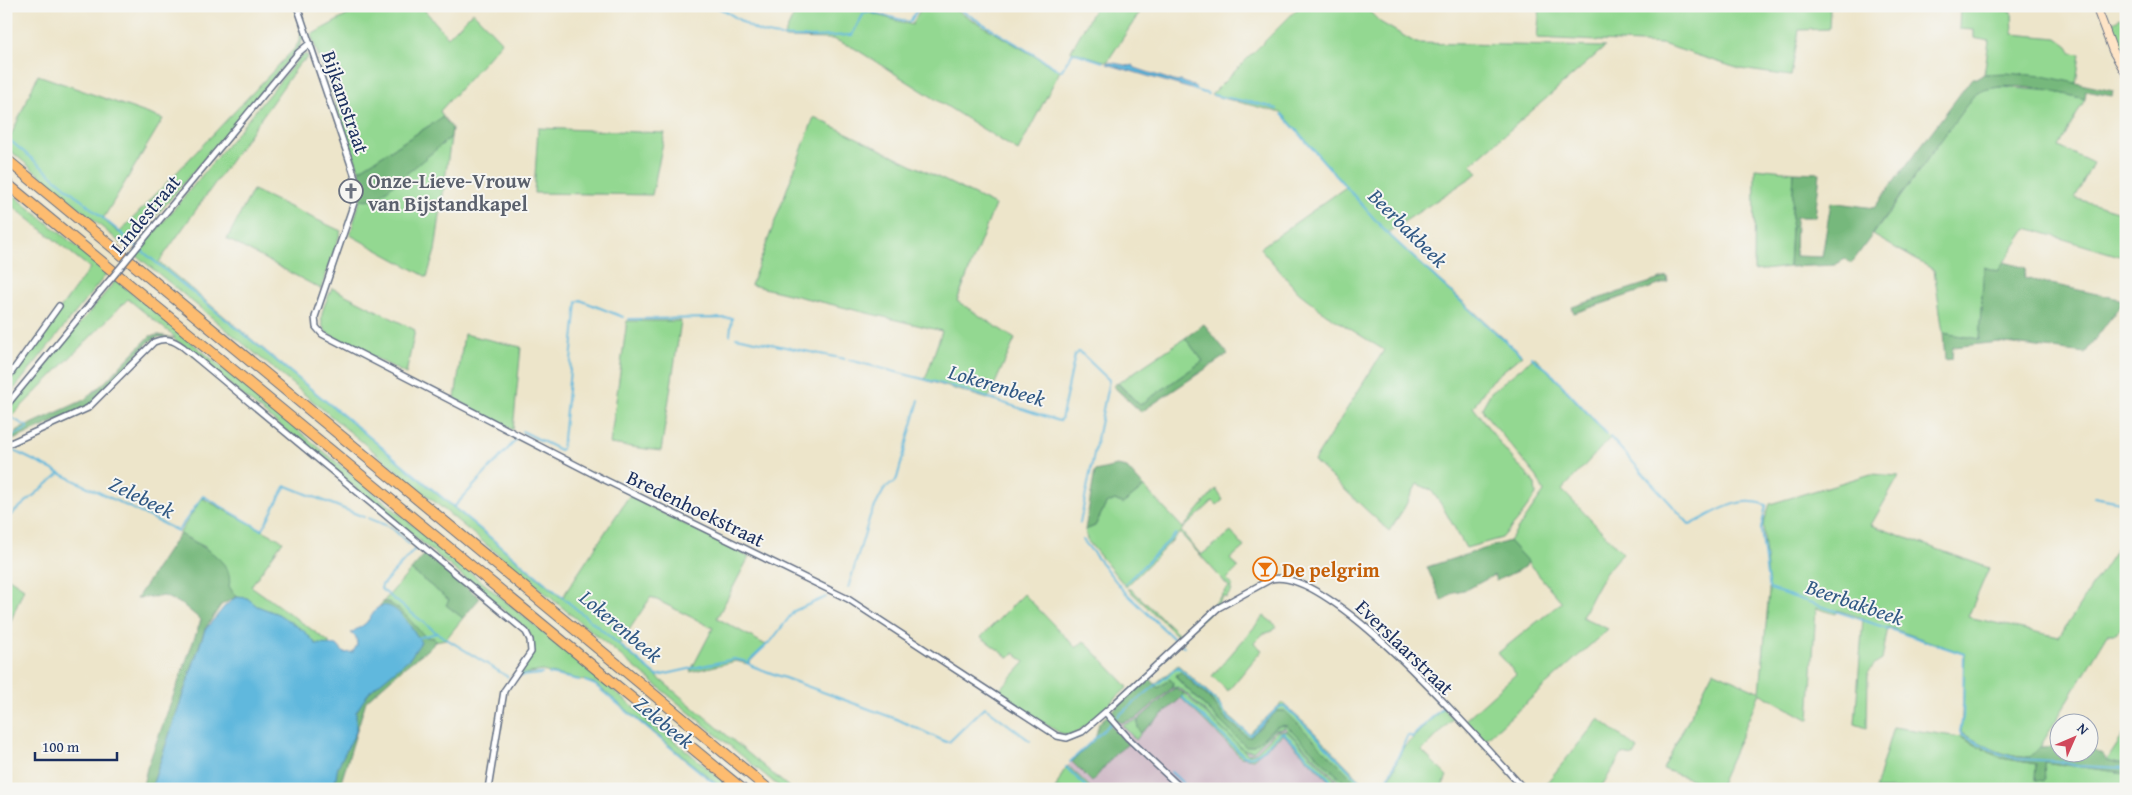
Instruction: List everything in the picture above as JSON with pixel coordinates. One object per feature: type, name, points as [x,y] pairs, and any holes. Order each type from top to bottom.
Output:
[{"type":"highway","points":[[6,159],[768,789]]},
{"type":"highway","points":[[6,183],[742,789]]},
{"type":"street","name":"Bijkamstraat","points":[[297,6],[354,174],[358,192],[314,322]]},
{"type":"street","points":[[2096,6],[2113,51],[2126,73]]},
{"type":"street","name":"Lindestraat","points":[[6,406],[298,53],[310,43]]},
{"type":"street","points":[[6,380],[59,306]]},
{"type":"street","name":"Bredenhoekstraat","points":[[314,322],[317,330],[329,338],[603,479],[848,600],[1057,736]]},
{"type":"street","points":[[6,445],[88,408],[154,342],[163,338],[178,344],[526,632],[530,640],[531,652],[504,691],[488,789]]},
{"type":"street","name":"Everslaarstraat","points":[[1057,736],[1067,738],[1074,736],[1106,713],[1218,608],[1271,578],[1283,578],[1312,589],[1327,598],[1373,633],[1524,789]]},
{"type":"street","points":[[1106,713],[1128,738],[1133,740],[1182,789]]},
{"type":"shaded area","points":[[1178,665],[1218,701],[1223,711],[1249,734],[1282,703],[1312,730],[1369,789],[1055,789],[1064,770],[1077,756]]},
{"type":"green space","points":[[364,6],[421,6],[448,37],[473,12],[502,42],[440,111],[443,117],[359,170],[311,35]]},
{"type":"green space","points":[[798,6],[869,6],[867,12],[912,25],[922,6],[949,6],[1060,71],[1018,151],[854,48],[833,39],[783,38]]},
{"type":"green space","points":[[1096,6],[1144,6],[1107,62],[1071,51]]},
{"type":"green space","points":[[1300,6],[1364,6],[1380,22],[1416,43],[1605,47],[1471,164],[1478,173],[1387,233],[1522,355],[1491,381],[1473,407],[1505,450],[1535,485],[1536,495],[1502,538],[1466,548],[1431,490],[1417,484],[1389,531],[1314,461],[1384,350],[1326,314],[1298,292],[1260,248],[1346,187],[1282,113],[1211,95]]},
{"type":"green space","points":[[1540,6],[1830,6],[1829,29],[1799,30],[1791,76],[1740,69],[1662,44],[1537,38]]},
{"type":"green space","points":[[1960,6],[1984,6],[1984,9],[2012,11],[2013,34],[2057,38],[2068,46],[2072,53],[2080,54],[2076,84],[2030,76],[1984,74],[1989,41],[1974,38],[1974,30],[1959,29]]},
{"type":"green space","points":[[2126,15],[2126,46],[2121,49],[2111,23]]},
{"type":"green space","points":[[301,29],[304,35],[300,46],[128,249],[6,147],[6,138],[9,140],[38,75],[163,119],[103,219],[119,233],[295,48],[300,40]]},
{"type":"green space","points":[[306,54],[308,58],[300,63],[159,262],[562,598],[629,496],[749,557],[717,618],[766,645],[748,664],[736,661],[690,672],[713,628],[651,597],[619,645],[791,789],[782,789],[136,255],[299,58]]},
{"type":"green space","points":[[2006,73],[2043,76],[2113,91],[2112,96],[2086,91],[2085,99],[2044,90],[1999,87],[1974,95],[1851,264],[1845,259],[1835,265],[1789,267],[1794,172],[1820,173],[1815,217],[1796,217],[1795,256],[1822,257],[1831,202],[1874,208],[1972,78],[1978,78],[1984,74]]},
{"type":"green space","points":[[2001,87],[2052,91],[2085,99],[2059,147],[2093,163],[2075,198],[2126,214],[2126,258],[2027,228],[1998,271],[1984,268],[1979,339],[1943,333],[1934,270],[1873,235],[1974,94],[1984,89]]},
{"type":"green space","points":[[443,117],[452,128],[451,137],[376,199],[360,200],[362,186],[359,170]]},
{"type":"green space","points":[[814,117],[995,205],[957,301],[1015,339],[988,399],[925,380],[942,331],[751,285]]},
{"type":"green space","points":[[538,128],[665,133],[652,195],[534,193]]},
{"type":"green space","points":[[451,137],[435,251],[427,277],[350,235],[360,200],[376,198]]},
{"type":"green space","points":[[1755,168],[1794,172],[1789,267],[1754,271]]},
{"type":"green space","points":[[6,189],[108,272],[6,399],[6,383],[90,268],[6,201]]},
{"type":"green space","points":[[253,190],[341,231],[321,289],[227,239]]},
{"type":"green space","points":[[2004,262],[2026,268],[2024,278],[2124,300],[2085,353],[1998,342],[1953,347],[1952,359],[1945,360],[1943,333],[1979,339],[1984,267],[1998,271]]},
{"type":"green space","points":[[1667,277],[1668,282],[1574,313],[1572,307]]},
{"type":"green space","points":[[116,280],[733,789],[723,789],[594,683],[542,671],[518,675],[532,654],[533,643],[528,630],[128,299],[6,422],[6,412]]},
{"type":"green space","points":[[332,288],[415,330],[406,374],[327,333],[322,317]]},
{"type":"green space","points":[[627,321],[681,321],[661,451],[610,444]]},
{"type":"green space","points":[[1204,324],[1228,354],[1141,412],[1113,386],[1117,383],[1140,405],[1203,361],[1185,338]]},
{"type":"green space","points":[[464,334],[521,347],[513,430],[455,399]]},
{"type":"green space","points":[[159,335],[173,338],[159,337],[150,341],[93,403],[84,409],[8,442],[18,430],[84,400],[105,382],[150,336]]},
{"type":"green space","points":[[1185,338],[1203,361],[1140,405],[1118,383]]},
{"type":"green space","points":[[1535,357],[1610,438],[1562,490],[1623,553],[1604,575],[1582,617],[1608,629],[1484,741],[1465,720],[1516,674],[1498,653],[1562,602],[1509,541],[1544,492],[1537,477],[1484,413],[1482,408],[1491,392]]},
{"type":"green space","points":[[1117,466],[1127,468],[1144,487],[1123,504],[1115,500],[1106,504],[1095,526],[1085,530],[1095,471]]},
{"type":"green space","points":[[1871,474],[1899,476],[1871,525],[1989,568],[1968,617],[2059,637],[2126,534],[2126,620],[2116,634],[2108,634],[2061,712],[2050,712],[2050,730],[2040,747],[2030,757],[2021,757],[1994,750],[1961,733],[1965,654],[1888,627],[1882,660],[1874,665],[1868,673],[1867,728],[1855,724],[1863,618],[1837,610],[1836,614],[1816,608],[1809,720],[1760,693],[1718,789],[1663,769],[1713,671],[1760,692],[1769,591],[1763,525],[1770,504]]},
{"type":"green space","points":[[1144,487],[1183,528],[1216,489],[1223,500],[1217,505],[1213,501],[1181,531],[1201,555],[1231,532],[1244,547],[1230,559],[1238,568],[1227,579],[1233,586],[1230,588],[1232,590],[1226,598],[1223,596],[1217,605],[1180,638],[1128,589],[1131,589],[1180,635],[1216,602],[1229,587],[1180,533],[1126,587],[1087,540],[1085,530],[1095,526],[1106,504],[1115,500],[1123,504]]},
{"type":"green space","points":[[202,498],[283,541],[251,586],[329,642],[329,647],[316,644],[304,631],[278,614],[257,606],[247,598],[236,597],[205,547],[179,534]]},
{"type":"green space","points":[[179,534],[205,548],[221,561],[227,569],[230,577],[229,586],[236,597],[221,605],[205,629],[151,789],[142,789],[147,768],[201,620],[183,605],[164,596],[137,598]]},
{"type":"green space","points":[[1509,541],[1528,562],[1525,567],[1496,581],[1494,575],[1468,589],[1454,592],[1442,601],[1427,567]]},
{"type":"green space","points":[[425,554],[480,598],[463,618],[446,605],[449,600],[411,570]]},
{"type":"green space","points":[[411,570],[449,600],[446,605],[463,618],[446,639],[435,641],[434,638],[426,637],[389,602],[383,602]]},
{"type":"green space","points":[[6,576],[24,588],[6,633]]},
{"type":"green space","points":[[1024,594],[1076,648],[1084,641],[1128,687],[1078,732],[1068,735],[1060,733],[996,694],[1025,662],[1014,653],[1009,658],[981,637]]},
{"type":"green space","points":[[383,602],[395,606],[421,633],[426,637],[434,638],[435,641],[432,646],[402,669],[366,701],[339,789],[334,789],[341,750],[352,712],[364,696],[391,673],[367,622]]},
{"type":"green space","points":[[1264,616],[1277,626],[1273,631],[1263,634],[1254,643],[1262,650],[1228,691],[1212,676]]},
{"type":"green space","points":[[1178,665],[1218,701],[1223,711],[1249,734],[1282,703],[1312,730],[1369,789],[1363,789],[1285,711],[1277,711],[1249,738],[1225,718],[1211,699],[1187,677],[1177,679],[1246,747],[1262,739],[1276,727],[1287,726],[1351,789],[1347,789],[1285,728],[1275,730],[1253,751],[1244,750],[1185,692],[1177,687],[1172,688],[1173,683],[1170,679],[1158,688],[1155,684]]},
{"type":"green space","points":[[1181,672],[1210,699],[1225,718],[1247,737],[1250,737],[1277,711],[1285,711],[1363,789],[1351,789],[1287,726],[1276,727],[1257,743],[1246,747],[1177,678],[1176,675]]},
{"type":"green space","points":[[1149,677],[1158,688],[1170,679],[1173,683],[1172,688],[1137,718],[1120,723],[1117,720],[1110,725],[1128,744],[1115,754],[1092,782],[1072,762],[1095,739],[1099,723]]},
{"type":"green space","points":[[1176,688],[1184,693],[1181,698],[1141,733],[1138,728],[1138,720]]},
{"type":"green space","points":[[1184,693],[1248,754],[1256,752],[1277,731],[1287,731],[1344,789],[1337,789],[1283,734],[1253,759],[1241,757],[1181,698]]},
{"type":"green space","points":[[1443,708],[1453,719],[1422,751],[1447,776],[1441,789],[1385,789],[1403,748]]},
{"type":"green space","points":[[1599,719],[1638,749],[1634,756],[1622,754],[1600,789],[1547,789],[1544,786]]},
{"type":"green space","points":[[1138,720],[1138,728],[1141,733],[1136,740],[1122,725]]},
{"type":"green space","points":[[1893,727],[1960,737],[2001,758],[2036,764],[2035,780],[2044,762],[2126,773],[2126,789],[2074,789],[2059,786],[2058,789],[1875,789]]},
{"type":"green space","points":[[2126,731],[2126,765],[2107,760]]},
{"type":"green space","points":[[1961,733],[1994,750],[2021,757],[2030,757],[2040,747],[2050,746],[2050,762],[2100,762],[2100,753],[2107,760],[2126,765],[2126,773],[2044,762],[2045,781],[2035,780],[2036,764],[2001,758],[1960,737]]},
{"type":"green space","points":[[1068,766],[1092,789],[1055,789],[1064,770]]},
{"type":"water","points":[[1108,62],[1133,65],[1135,68],[1177,82],[1181,81],[1195,87],[1195,90],[1107,64]]},
{"type":"water","points":[[236,597],[247,598],[257,606],[278,614],[304,631],[316,644],[337,645],[344,653],[353,652],[357,645],[356,637],[351,633],[365,624],[376,609],[383,606],[389,606],[396,610],[421,642],[410,658],[369,692],[356,712],[356,732],[338,766],[334,789],[151,789],[205,630],[225,606]]},
{"type":"waterway","name":"Beerbakbeek","points":[[714,6],[726,11],[758,31],[791,37],[852,35],[864,13],[870,12],[910,22],[919,6]]},
{"type":"waterway","name":"Beerbakbeek","points":[[954,6],[1061,71],[1073,52]]},
{"type":"waterway","name":"Beerbakbeek","points":[[1075,53],[1103,62]]},
{"type":"waterway","name":"Beerbakbeek","points":[[1193,89],[1208,94]]},
{"type":"waterway","name":"Beerbakbeek","points":[[1213,95],[1277,109]]},
{"type":"waterway","name":"Beerbakbeek","points":[[1282,114],[1385,231],[1520,354]]},
{"type":"waterway","name":"Lokerenbeek","points":[[6,137],[657,676],[734,659],[744,661],[752,666],[899,720],[946,742],[949,742],[985,707],[1030,741]]},
{"type":"waterway","name":"Lokerenbeek","points":[[522,431],[560,450],[562,449],[577,302],[580,300],[623,317]]},
{"type":"waterway","name":"Lokerenbeek","points":[[629,319],[732,318],[730,335]]},
{"type":"waterway","name":"Lokerenbeek","points":[[736,337],[845,359]]},
{"type":"waterway","name":"Lokerenbeek","points":[[849,360],[958,388],[1059,421],[1061,420],[1075,355],[1078,352],[1081,353],[1109,380],[1080,523]]},
{"type":"waterway","name":"Beerbakbeek","points":[[1531,357],[1548,370],[1607,434]]},
{"type":"waterway","points":[[848,588],[870,516],[885,488],[895,482],[897,478],[919,400]]},
{"type":"waterway","name":"Zelebeek","points":[[6,439],[28,427],[10,417]]},
{"type":"waterway","name":"Beerbakbeek","points":[[1610,437],[1690,525],[1736,503],[1756,502],[1766,505],[1761,529],[1770,589],[1964,654],[1963,716],[1960,732],[1962,735],[1998,753],[2017,759],[2058,761],[2077,766],[2126,768]]},
{"type":"waterway","name":"Lokerenbeek","points":[[454,507],[516,440]]},
{"type":"waterway","name":"Zelebeek","points":[[8,448],[178,531],[203,496],[262,530],[287,486],[364,517]]},
{"type":"waterway","points":[[6,519],[59,474]]},
{"type":"waterway","points":[[2094,497],[2126,503]]},
{"type":"waterway","name":"Zelebeek","points":[[368,518],[392,528],[409,544]]},
{"type":"waterway","points":[[1125,584],[1176,534]]},
{"type":"waterway","name":"Lokerenbeek","points":[[1083,540],[1122,589],[1176,641]]},
{"type":"waterway","name":"Zelebeek","points":[[415,549],[382,585],[381,589],[437,633]]},
{"type":"waterway","points":[[747,663],[772,640],[794,611],[826,597]]},
{"type":"waterway","name":"Zelebeek","points":[[417,638],[437,633],[508,677]]},
{"type":"waterway","points":[[1118,716],[1178,667],[1216,701],[1228,718],[1250,735],[1279,707],[1285,707],[1367,789]]},
{"type":"waterway","name":"Zelebeek","points":[[519,676],[542,674]]},
{"type":"waterway","name":"Zelebeek","points":[[549,674],[579,680]]},
{"type":"waterway","name":"Zelebeek","points":[[585,681],[595,685],[721,789]]},
{"type":"waterway","points":[[1182,697],[1244,756],[1259,753],[1281,733],[1284,733],[1339,789]]},
{"type":"waterway","points":[[1383,789],[1408,735],[1412,737],[1443,707]]},
{"type":"waterway","points":[[1070,762],[1111,723]]},
{"type":"waterway","name":"Lokerenbeek","points":[[1066,767],[1088,789]]},
{"type":"waterway","points":[[1171,772],[1184,784]]},
{"type":"waterway","points":[[1234,787],[1242,789]]},
{"type":"place","name":"Onze-Lieve-Vrouw van Bijstandkapel","points":[[351,191]]},
{"type":"place","name":"De pelgrim","points":[[1265,569]]}]
